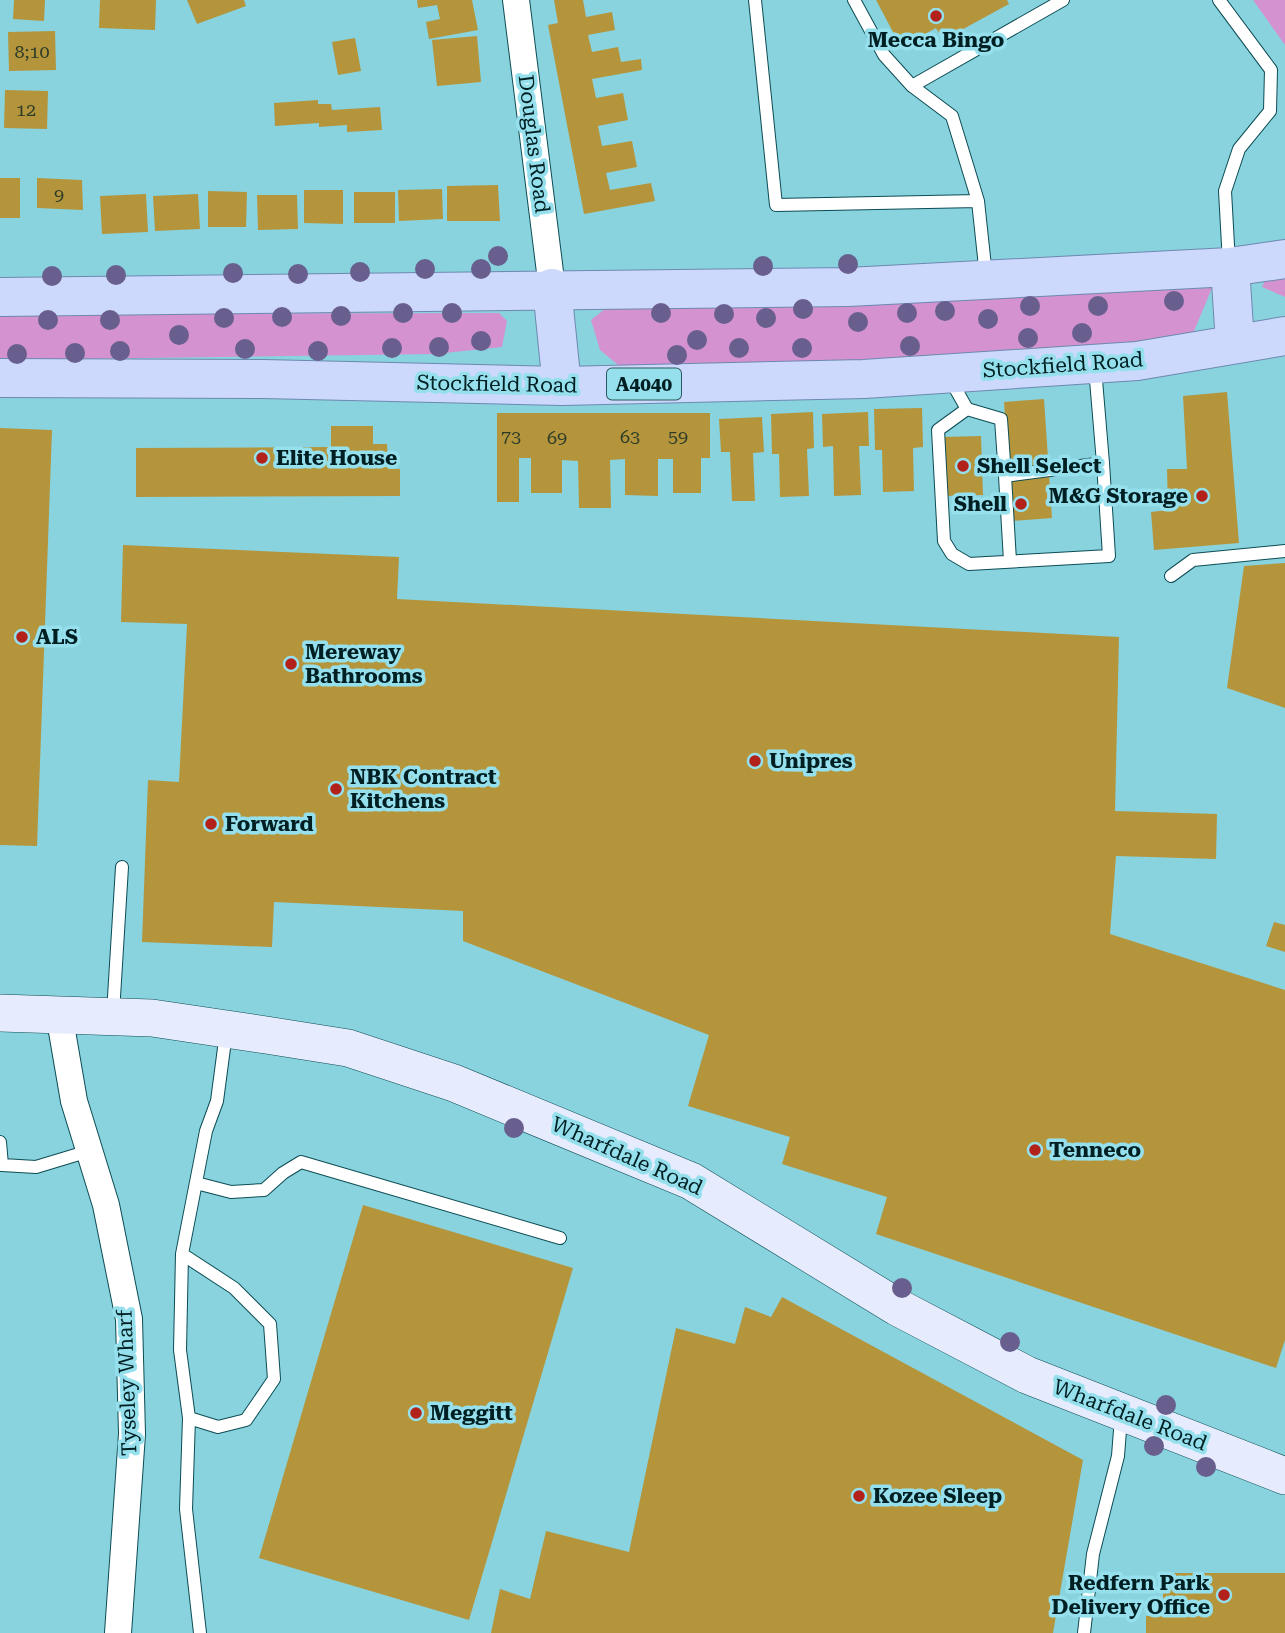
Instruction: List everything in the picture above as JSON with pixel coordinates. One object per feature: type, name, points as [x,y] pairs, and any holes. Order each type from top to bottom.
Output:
[{"type":"main road","points":[[0,297],[552,288],[848,287],[987,280],[1231,284],[1285,259]]},
{"type":"main road","points":[[1231,284],[1285,323]]},
{"type":"main road","points":[[1231,284],[1235,343]]},
{"type":"main road","points":[[552,288],[562,386]]},
{"type":"main road","name":"Stockfield Road","points":[[0,378],[263,379],[562,386],[864,379],[1137,361],[1285,336]]},
{"type":"main road","name":"Wharfdale Road","points":[[0,1013],[152,1018],[348,1048],[428,1074],[691,1181],[897,1307],[1027,1375],[1285,1476]]},
{"type":"street","name":"Douglas Road","points":[[516,0],[552,288]]},
{"type":"street","name":"Tyseley Wharf","points":[[59,1014],[74,1101],[106,1205],[129,1319],[132,1434],[118,1633]]},
{"type":"lane","points":[[755,0],[776,205],[978,201]]},
{"type":"lane","points":[[854,0],[884,55],[912,86],[953,116],[978,201],[987,280]]},
{"type":"lane","points":[[912,86],[1063,0]]},
{"type":"lane","points":[[1219,0],[1271,70],[1270,111],[1239,149],[1224,191],[1231,284]]},
{"type":"lane","points":[[967,409],[938,430],[944,541],[952,554],[969,564],[1109,556],[1094,364]]},
{"type":"lane","points":[[947,373],[967,409],[1001,419],[1010,561]]},
{"type":"lane","points":[[1005,476],[1103,463]]},
{"type":"lane","points":[[1171,576],[1194,560],[1285,551]]},
{"type":"lane","points":[[113,1016],[122,867]]},
{"type":"lane","points":[[200,1633],[186,1509],[189,1418],[180,1350],[182,1254],[206,1131],[217,1101],[227,1029]]},
{"type":"lane","points":[[0,1142],[2,1165],[36,1167],[89,1151]]},
{"type":"lane","points":[[196,1183],[231,1192],[264,1190],[301,1162],[560,1238]]},
{"type":"lane","points":[[182,1254],[234,1288],[270,1324],[274,1379],[246,1420],[218,1427],[189,1418]]},
{"type":"lane","points":[[1084,1633],[1093,1554],[1118,1456],[1122,1413]]},
{"type":"shaded area","points":[[1253,0],[1285,0],[1285,45]]},
{"type":"shaded area","points":[[1285,275],[1285,297],[1262,287],[1266,278]]},
{"type":"shaded area","points":[[1212,288],[1192,336],[1070,353],[624,370],[600,350],[591,320],[606,308],[685,308]]},
{"type":"shaded area","points":[[499,313],[507,321],[502,347],[435,354],[0,360],[0,314]]},
{"type":"building","points":[[14,0],[45,0],[44,21],[13,19]]},
{"type":"building","points":[[100,0],[156,0],[155,30],[99,28]]},
{"type":"building","points":[[187,0],[244,0],[246,6],[197,24]]},
{"type":"building","points":[[417,0],[472,0],[478,30],[429,39],[426,22],[440,19],[437,5],[418,8]]},
{"type":"building","points":[[554,0],[583,0],[586,17],[612,12],[615,30],[588,35],[592,52],[618,47],[621,62],[641,59],[642,70],[592,79],[596,98],[623,93],[628,120],[598,126],[602,146],[632,141],[637,167],[606,173],[610,190],[651,183],[655,201],[584,214],[548,25],[558,23]]},
{"type":"building","name":"Mecca Bingo","points":[[876,0],[1007,0],[1009,4],[943,40],[936,28],[901,47]]},
{"type":"building","points":[[55,31],[56,70],[9,71],[8,32]]},
{"type":"building","points":[[477,36],[481,82],[437,86],[432,40]]},
{"type":"building","points":[[355,38],[361,71],[338,75],[332,42]]},
{"type":"building","points":[[5,90],[48,91],[47,129],[4,128]]},
{"type":"building","points":[[318,100],[318,104],[331,104],[332,110],[380,107],[382,130],[347,132],[347,125],[319,127],[319,123],[275,126],[274,103]]},
{"type":"building","points":[[0,178],[20,178],[20,218],[0,218]]},
{"type":"building","points":[[37,178],[82,180],[83,210],[37,208]]},
{"type":"building","points":[[498,185],[500,221],[447,221],[447,186]]},
{"type":"building","points":[[442,189],[443,219],[399,221],[398,190]]},
{"type":"building","points":[[304,190],[343,190],[343,224],[304,223]]},
{"type":"building","points":[[208,191],[247,192],[246,227],[208,227]]},
{"type":"building","points":[[354,192],[395,192],[395,223],[354,223]]},
{"type":"building","points":[[146,194],[148,232],[102,234],[100,196]]},
{"type":"building","points":[[198,194],[200,229],[155,231],[153,196]]},
{"type":"building","points":[[257,195],[297,195],[298,229],[258,230]]},
{"type":"building","points":[[1227,392],[1239,543],[1154,550],[1151,512],[1168,510],[1167,469],[1187,469],[1183,396]]},
{"type":"building","points":[[1044,399],[1052,518],[1012,521],[1004,402]]},
{"type":"building","points":[[922,408],[923,447],[913,448],[914,491],[883,492],[882,450],[875,450],[874,409]]},
{"type":"building","points":[[813,412],[814,448],[807,449],[809,496],[780,497],[779,454],[772,454],[771,414]]},
{"type":"building","points":[[868,412],[869,446],[859,446],[861,495],[834,496],[833,446],[823,447],[822,414]]},
{"type":"building","points":[[497,413],[710,413],[710,458],[701,458],[701,493],[673,493],[673,459],[658,459],[658,496],[625,495],[625,459],[610,460],[611,508],[579,508],[578,461],[562,460],[562,493],[531,493],[531,458],[519,458],[519,502],[497,502]]},
{"type":"building","points":[[762,417],[764,452],[753,453],[755,501],[732,501],[730,452],[721,452],[719,419]]},
{"type":"building","name":"Elite House","points":[[331,426],[373,426],[373,444],[387,444],[388,469],[400,469],[400,496],[136,497],[136,448],[331,447]]},
{"type":"building","name":"ALS","points":[[0,428],[52,430],[37,846],[0,845]]},
{"type":"building","name":"Shell Select","points":[[981,436],[983,495],[944,496],[942,437]]},
{"type":"building","points":[[123,545],[399,557],[397,599],[1119,637],[1115,811],[1217,814],[1216,859],[1116,856],[1110,934],[1285,990],[1285,1340],[1276,1368],[876,1234],[887,1197],[782,1164],[790,1137],[688,1106],[709,1035],[463,941],[463,911],[274,902],[272,947],[142,942],[148,780],[179,782],[187,624],[121,622]]},
{"type":"building","points":[[1285,563],[1285,708],[1227,688],[1244,566]]},
{"type":"building","points":[[1274,922],[1285,925],[1285,952],[1266,946]]},
{"type":"building","name":"Meggitt","points":[[363,1205],[573,1268],[469,1620],[259,1558]]},
{"type":"building","name":"Kozee Sleep","points":[[782,1297],[1083,1460],[1053,1633],[491,1633],[500,1589],[530,1599],[546,1531],[629,1552],[676,1328],[735,1344],[745,1307],[771,1317]]},
{"type":"building","name":"Redfern Park Delivery Office","points":[[1163,1573],[1285,1573],[1285,1633],[1146,1633],[1146,1616],[1163,1616]]},
{"type":"place","name":"Mecca Bingo","points":[[936,16]]},
{"type":"place","name":"Elite House","points":[[262,458]]},
{"type":"place","name":"Shell Select","points":[[963,466]]},
{"type":"place","name":"M&G Storage","points":[[1202,496]]},
{"type":"place","name":"Shell","points":[[1021,504]]},
{"type":"place","name":"ALS","points":[[22,637]]},
{"type":"place","name":"Mereway Bathrooms","points":[[291,664]]},
{"type":"place","name":"Unipres","points":[[755,761]]},
{"type":"place","name":"NBK Contract Kitchens","points":[[336,789]]},
{"type":"place","name":"Forward","points":[[211,824]]},
{"type":"place","name":"Tenneco","points":[[1035,1150]]},
{"type":"place","name":"Meggitt","points":[[416,1413]]},
{"type":"place","name":"Kozee Sleep","points":[[859,1496]]},
{"type":"place","name":"Redfern Park Delivery Office","points":[[1224,1595]]}]
